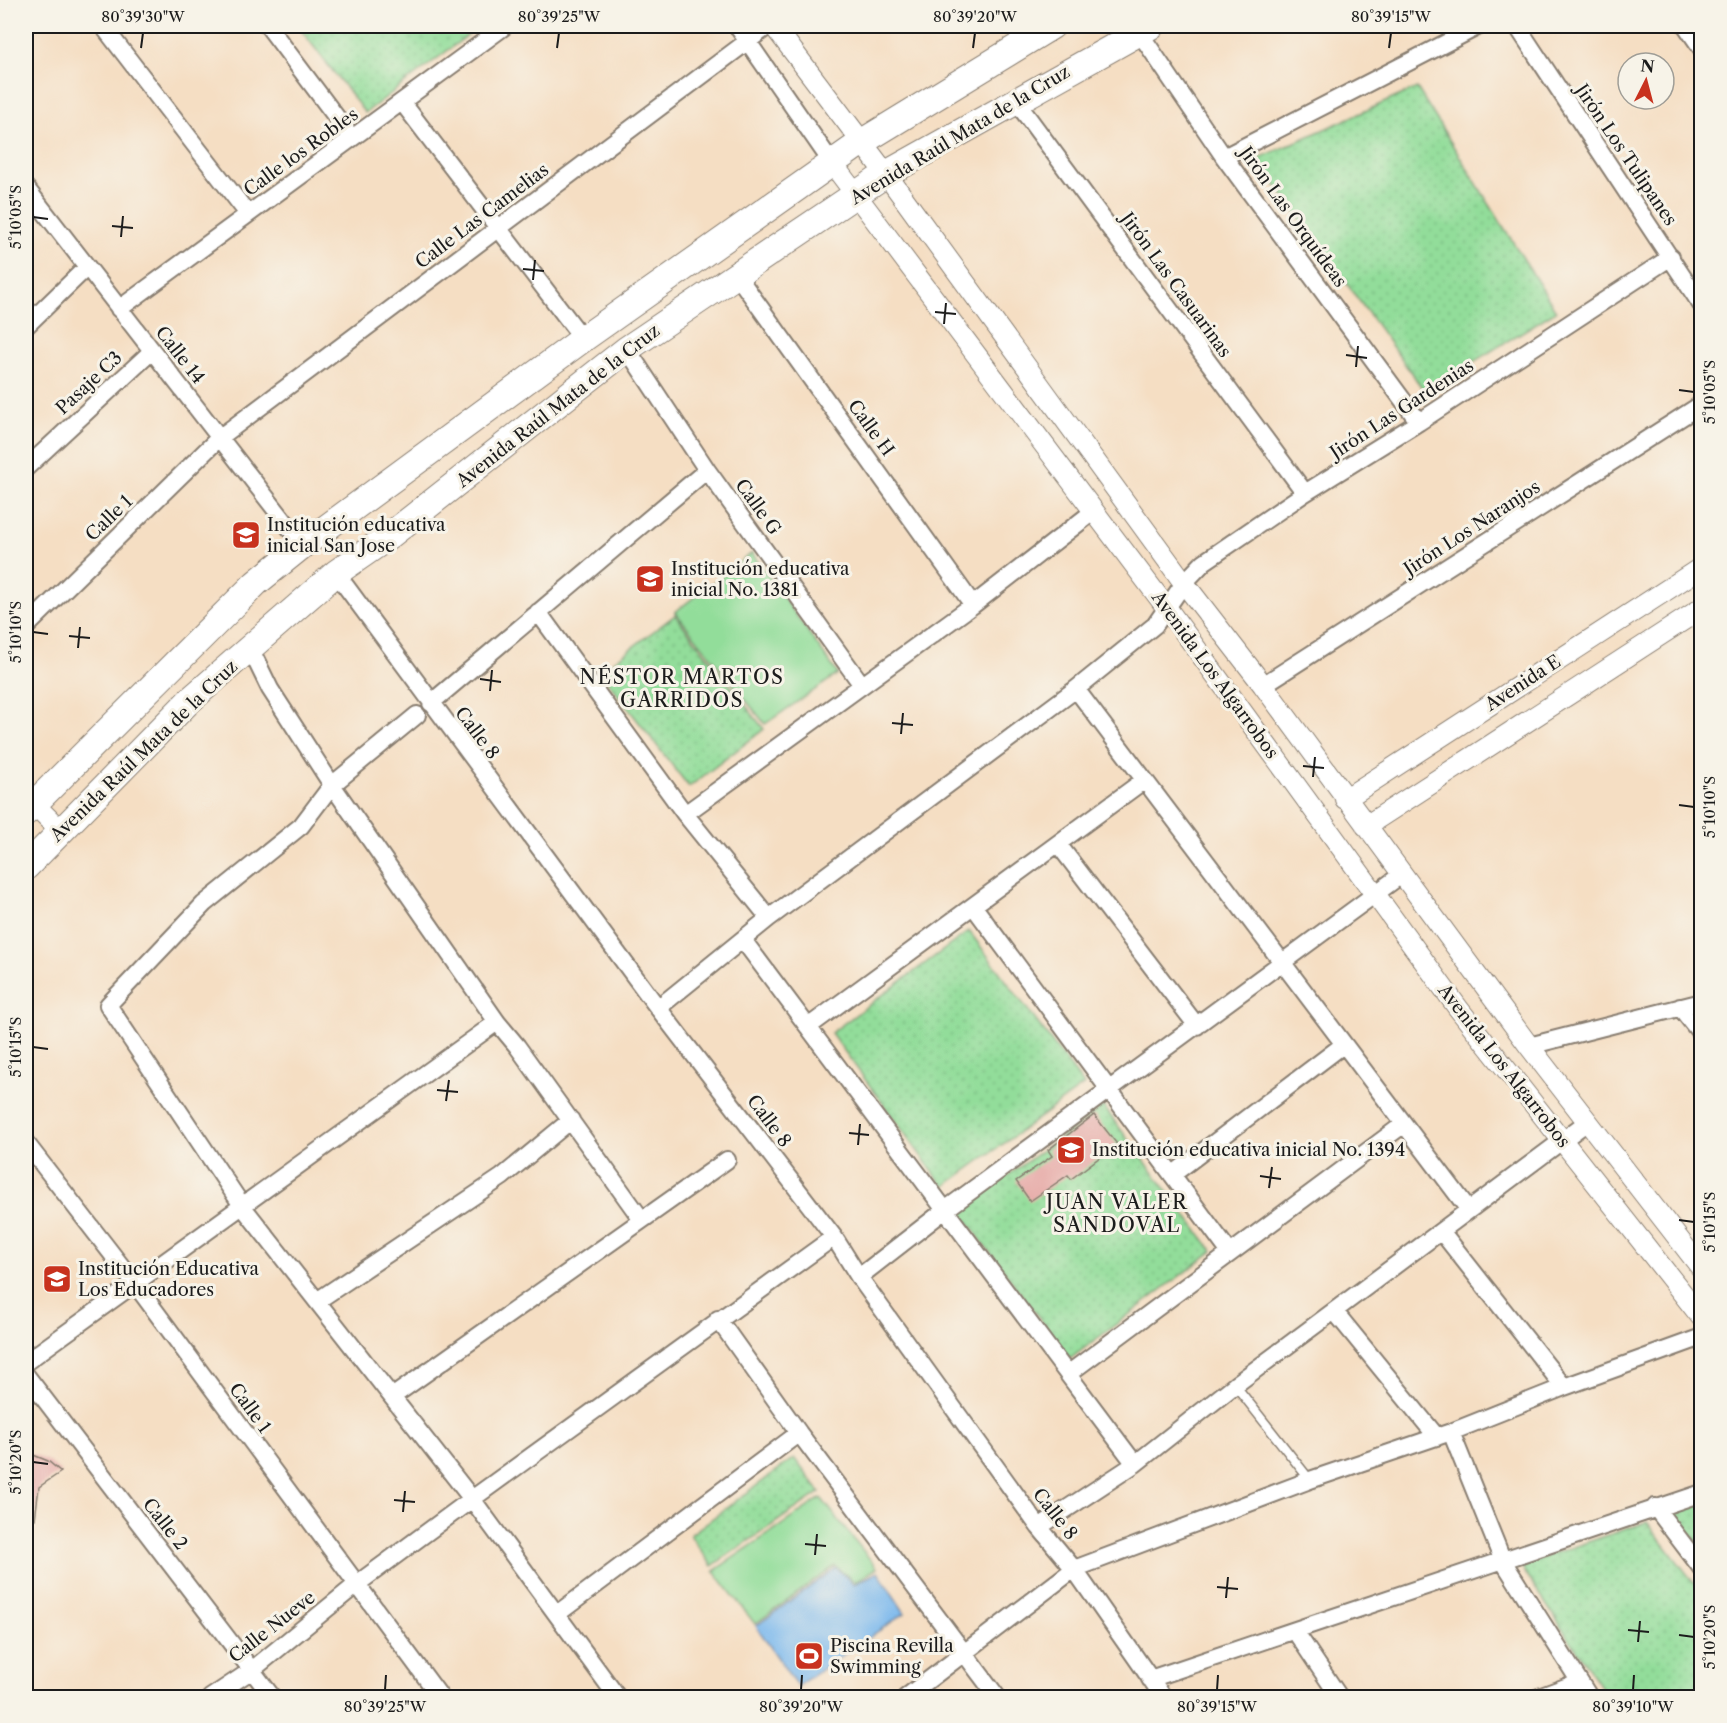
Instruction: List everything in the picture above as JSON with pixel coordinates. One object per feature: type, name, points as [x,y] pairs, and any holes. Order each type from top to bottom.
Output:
[{"type":"main road","name":"Avenida Raúl Mata de la Cruz","points":[[28,804],[256,583],[303,545],[583,339],[862,142],[1052,26]]},
{"type":"main road","name":"Avenida Raúl Mata de la Cruz","points":[[28,860],[61,831],[189,701],[336,573],[388,537],[627,349],[886,174],[1145,29]]},
{"type":"street","points":[[103,26],[248,214]]},
{"type":"street","points":[[268,26],[352,138]]},
{"type":"street","name":"Calle los Robles","points":[[119,309],[505,26]]},
{"type":"street","name":"Avenida Los Algarrobos","points":[[737,26],[749,40],[832,163],[1166,607],[1458,1008],[1701,1318]]},
{"type":"street","name":"Calle Las Camelias","points":[[219,438],[768,26]]},
{"type":"street","name":"Avenida Los Algarrobos","points":[[774,26],[886,174],[1184,583],[1263,685],[1401,875],[1701,1269]]},
{"type":"street","points":[[1224,157],[1479,26]]},
{"type":"street","name":"Jirón Los Tulipanes","points":[[1517,26],[1671,257],[1701,306]]},
{"type":"street","points":[[1686,26],[1701,49]]},
{"type":"street","name":"Jirón Las Orquídeas","points":[[1145,29],[1224,157],[1419,422]]},
{"type":"street","name":"Jirón Las Casuarinas","points":[[1015,100],[1305,494]]},
{"type":"street","points":[[402,102],[583,339]]},
{"type":"street","name":"Calle 14","points":[[26,188],[303,545]]},
{"type":"street","name":"Jirón Las Gardenias","points":[[658,1008],[769,918],[1076,689],[1155,625],[1184,583],[1204,562],[1671,257]]},
{"type":"street","points":[[26,326],[87,267]]},
{"type":"street","name":"Calle H","points":[[736,274],[973,605]]},
{"type":"street","name":"Calle G","points":[[627,349],[707,470],[862,685]]},
{"type":"street","name":"Pasaje C3","points":[[26,468],[152,351]]},
{"type":"street","name":"Jirón Los Naranjos","points":[[1263,685],[1701,404]]},
{"type":"street","name":"Calle 1","points":[[28,618],[219,438]]},
{"type":"street","points":[[431,703],[707,470]]},
{"type":"street","points":[[685,814],[973,605],[1094,511]]},
{"type":"street","name":"Avenida E","points":[[1345,798],[1701,567]]},
{"type":"street","name":"Calle 8","points":[[336,573],[658,1008],[834,1237],[860,1277],[1039,1527],[1074,1569],[1164,1698]]},
{"type":"street","name":"Avenida E","points":[[1366,826],[1701,608]]},
{"type":"street","points":[[538,612],[685,814],[769,918]]},
{"type":"street","points":[[250,648],[270,689],[332,785],[497,1022],[518,1046],[642,1220]]},
{"type":"street","points":[[1076,689],[1281,964],[1469,1210]]},
{"type":"street","points":[[417,715],[332,785],[324,800],[301,826],[204,904],[108,1005],[243,1207],[472,1499],[618,1698]]},
{"type":"street","points":[[808,1028],[1143,781]]},
{"type":"street","points":[[28,804],[61,831]]},
{"type":"street","points":[[1058,844],[1197,1026]]},
{"type":"street","points":[[860,1277],[945,1210],[1401,875]]},
{"type":"street","points":[[974,907],[1230,1253]]},
{"type":"street","points":[[743,940],[1135,1464]]},
{"type":"street","points":[[1529,1046],[1701,1002]]},
{"type":"street","points":[[1680,1007],[1701,1035]]},
{"type":"street","points":[[26,1362],[497,1022]]},
{"type":"street","points":[[1172,1175],[1343,1045]]},
{"type":"street","points":[[317,1302],[502,1178],[571,1120]]},
{"type":"street","points":[[1039,1527],[1135,1464],[1235,1384],[1335,1312],[1587,1122]]},
{"type":"street","points":[[1068,1374],[1404,1124]]},
{"type":"street","name":"Calle 1","points":[[26,1143],[135,1285],[441,1698]]},
{"type":"street","points":[[392,1397],[727,1160]]},
{"type":"street","points":[[1441,1231],[1564,1387]]},
{"type":"street","name":"Calle Nueve","points":[[210,1698],[252,1670],[357,1584],[472,1499],[834,1237]]},
{"type":"street","points":[[1335,1312],[1444,1435],[1503,1561],[1590,1698]]},
{"type":"street","points":[[718,1319],[799,1433],[998,1698]]},
{"type":"street","points":[[904,1698],[1074,1569],[1310,1480],[1444,1435],[1564,1387],[1701,1337]]},
{"type":"street","name":"Calle 2","points":[[26,1375],[273,1698]]},
{"type":"street","points":[[557,1614],[799,1433]]},
{"type":"street","points":[[1150,1679],[1701,1493]]},
{"type":"street","points":[[1655,1507],[1701,1569]]},
{"type":"street","points":[[1295,1631],[1340,1698]]},
{"type":"street","points":[[1536,1698],[1579,1682]]},
{"type":"lane","points":[[1235,1384],[1310,1480]]},
{"type":"green space","points":[[298,26],[480,26],[365,113]]},
{"type":"green space","points":[[1417,88],[1556,311],[1425,392],[1257,159]]},
{"type":"green space","points":[[752,553],[838,674],[765,724],[675,612]]},
{"type":"green space","points":[[675,615],[764,729],[689,787],[600,672]]},
{"type":"green space","points":[[969,931],[1084,1085],[944,1187],[831,1033]]},
{"type":"green space","points":[[1103,1106],[1213,1251],[1070,1359],[959,1211]]},
{"type":"green space","points":[[794,1458],[820,1492],[712,1566],[690,1535]]},
{"type":"green space","points":[[821,1498],[877,1568],[855,1582],[835,1566],[755,1624],[714,1571]]},
{"type":"green space","points":[[1702,1503],[1701,1546],[1673,1512]]},
{"type":"green space","points":[[1647,1522],[1701,1592],[1701,1697],[1608,1697],[1520,1565]]},
{"type":"water","name":"Piscina Revilla Swimming","points":[[836,1568],[854,1584],[878,1572],[905,1613],[797,1686],[756,1626]]},
{"type":"building","points":[[1094,1115],[1117,1144],[1071,1179],[1068,1175],[1030,1201],[1016,1181],[1052,1156],[1048,1150]]},
{"type":"building","points":[[26,1452],[48,1461],[61,1472],[39,1487],[35,1519],[26,1518]]},
{"type":"place","name":"Institución educativa inicial San Jose","points":[[246,535]]},
{"type":"place","name":"Institución educativa inicial No. 1381","points":[[650,579]]},
{"type":"place","name":"Institución educativa inicial No. 1394","points":[[1071,1150]]},
{"type":"place","name":"Institución Educativa Los Educadores","points":[[57,1279]]},
{"type":"place","name":"Piscina Revilla Swimming","points":[[809,1656]]},
{"type":"district","name":"NÉSTOR MARTOS GARRIDOS","points":[[682,688]]},
{"type":"district","name":"JUAN VALER SANDOVAL","points":[[1117,1214]]}]
